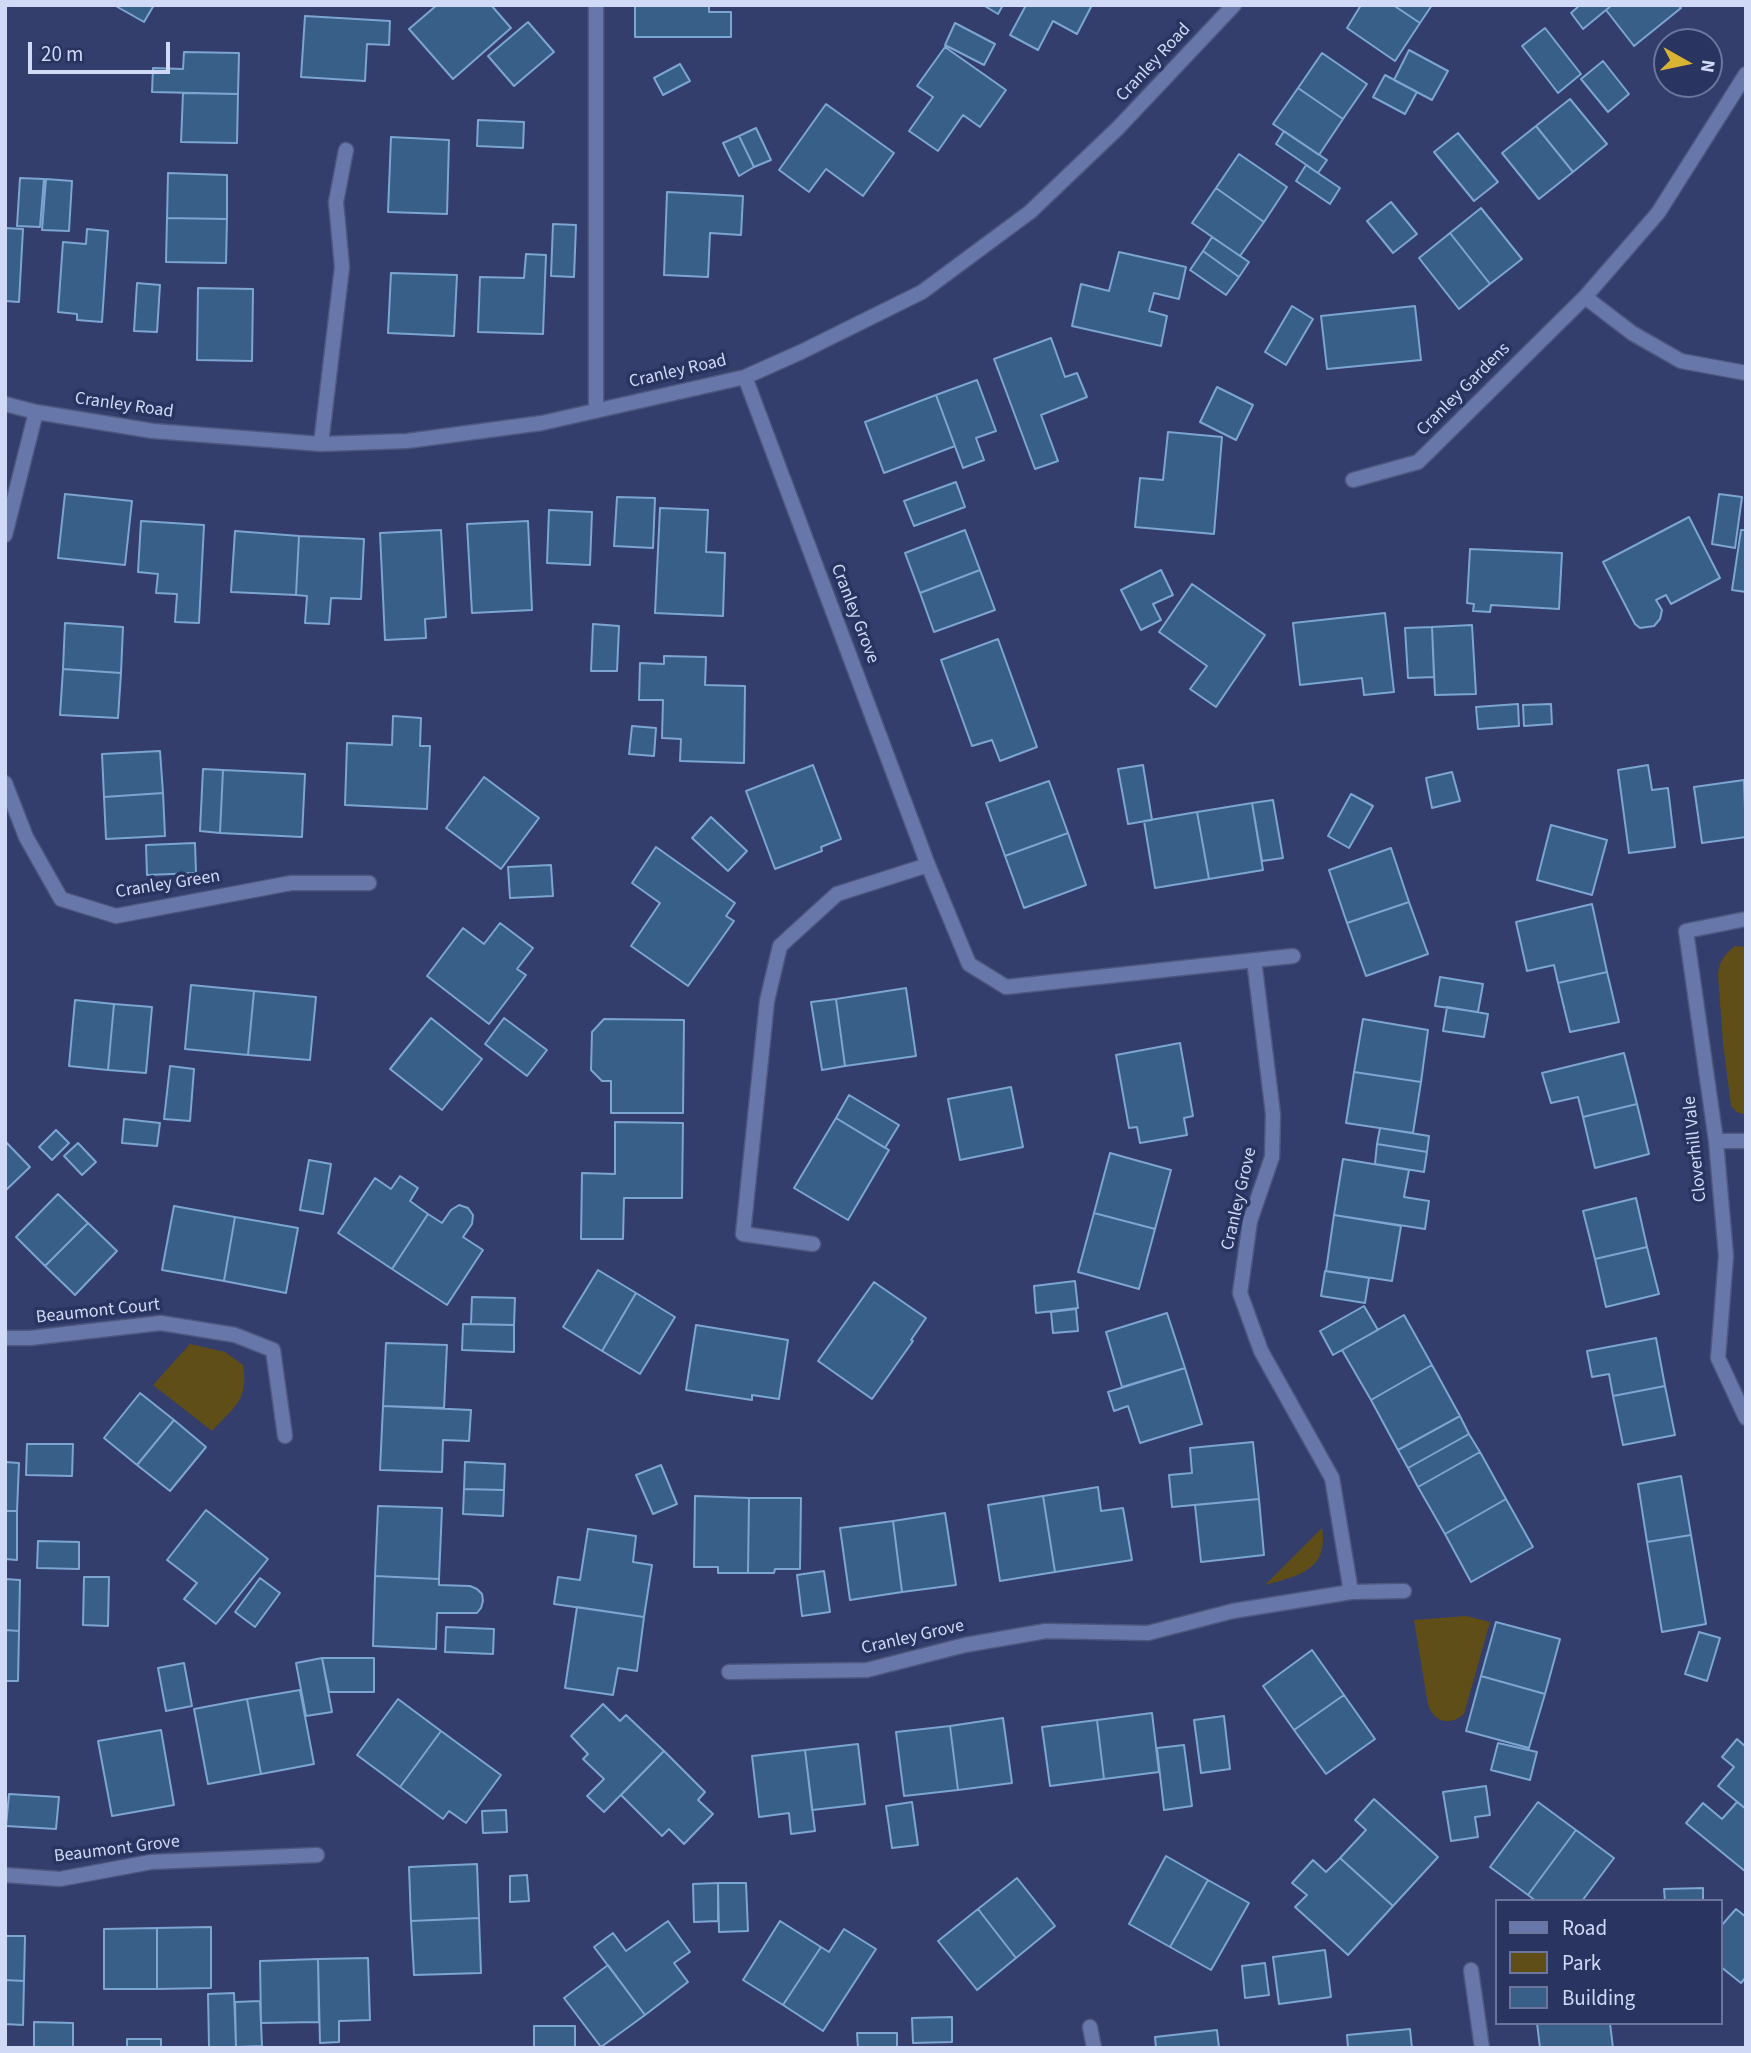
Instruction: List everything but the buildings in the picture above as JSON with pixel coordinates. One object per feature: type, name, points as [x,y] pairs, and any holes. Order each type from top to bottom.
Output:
[{"type":"street","points":[[596,5],[596,411]]},
{"type":"street","name":"Cranley Road","points":[[5,404],[36,412],[153,431],[321,444],[407,441],[542,423],[745,377],[922,292],[1030,212],[1118,128],[1234,5]]},
{"type":"street","name":"Cranley Gardens","points":[[1353,480],[1418,462],[1585,297],[1658,213],[1746,74]]},
{"type":"street","points":[[321,444],[342,267],[336,202],[346,150]]},
{"type":"street","points":[[1585,297],[1632,333],[1681,361],[1746,373]]},
{"type":"street","name":"Cranley Grove","points":[[745,377],[928,865],[969,964],[1006,987],[1293,956]]},
{"type":"street","points":[[5,535],[36,412]]},
{"type":"street","name":"Cranley Green","points":[[5,783],[26,837],[61,898],[116,916],[291,883],[369,883]]},
{"type":"street","points":[[813,1244],[743,1234],[767,1001],[780,946],[836,894],[928,865]]},
{"type":"street","name":"Cloverhill Vale","points":[[1746,919],[1686,931],[1716,1141],[1726,1256],[1718,1358],[1746,1418]]},
{"type":"street","name":"Cranley Grove","points":[[1254,960],[1273,1114],[1272,1157],[1251,1221],[1240,1293],[1261,1351],[1332,1478],[1351,1592]]},
{"type":"street","points":[[1716,1141],[1746,1141]]},
{"type":"street","name":"Beaumont Court","points":[[5,1338],[30,1338],[161,1323],[234,1335],[273,1350],[285,1436]]},
{"type":"street","name":"Cranley Grove","points":[[729,1672],[867,1671],[965,1645],[1046,1631],[1148,1633],[1233,1611],[1351,1592],[1404,1591]]},
{"type":"street","name":"Beaumont Grove","points":[[5,1875],[60,1879],[151,1862],[317,1854]]},
{"type":"street","points":[[1471,1970],[1482,2048]]},
{"type":"street","points":[[1090,2027],[1094,2048]]},
{"type":"green space","points":[[1735,946],[1746,947],[1746,1115],[1731,1106],[1718,975],[1723,959]]},
{"type":"green space","points":[[190,1344],[225,1352],[243,1365],[242,1395],[212,1431],[153,1385]]},
{"type":"green space","points":[[1322,1528],[1323,1542],[1316,1562],[1299,1574],[1265,1585]]},
{"type":"green space","points":[[1466,1616],[1490,1622],[1464,1714],[1453,1720],[1443,1721],[1435,1716],[1428,1705],[1414,1620]]}]
